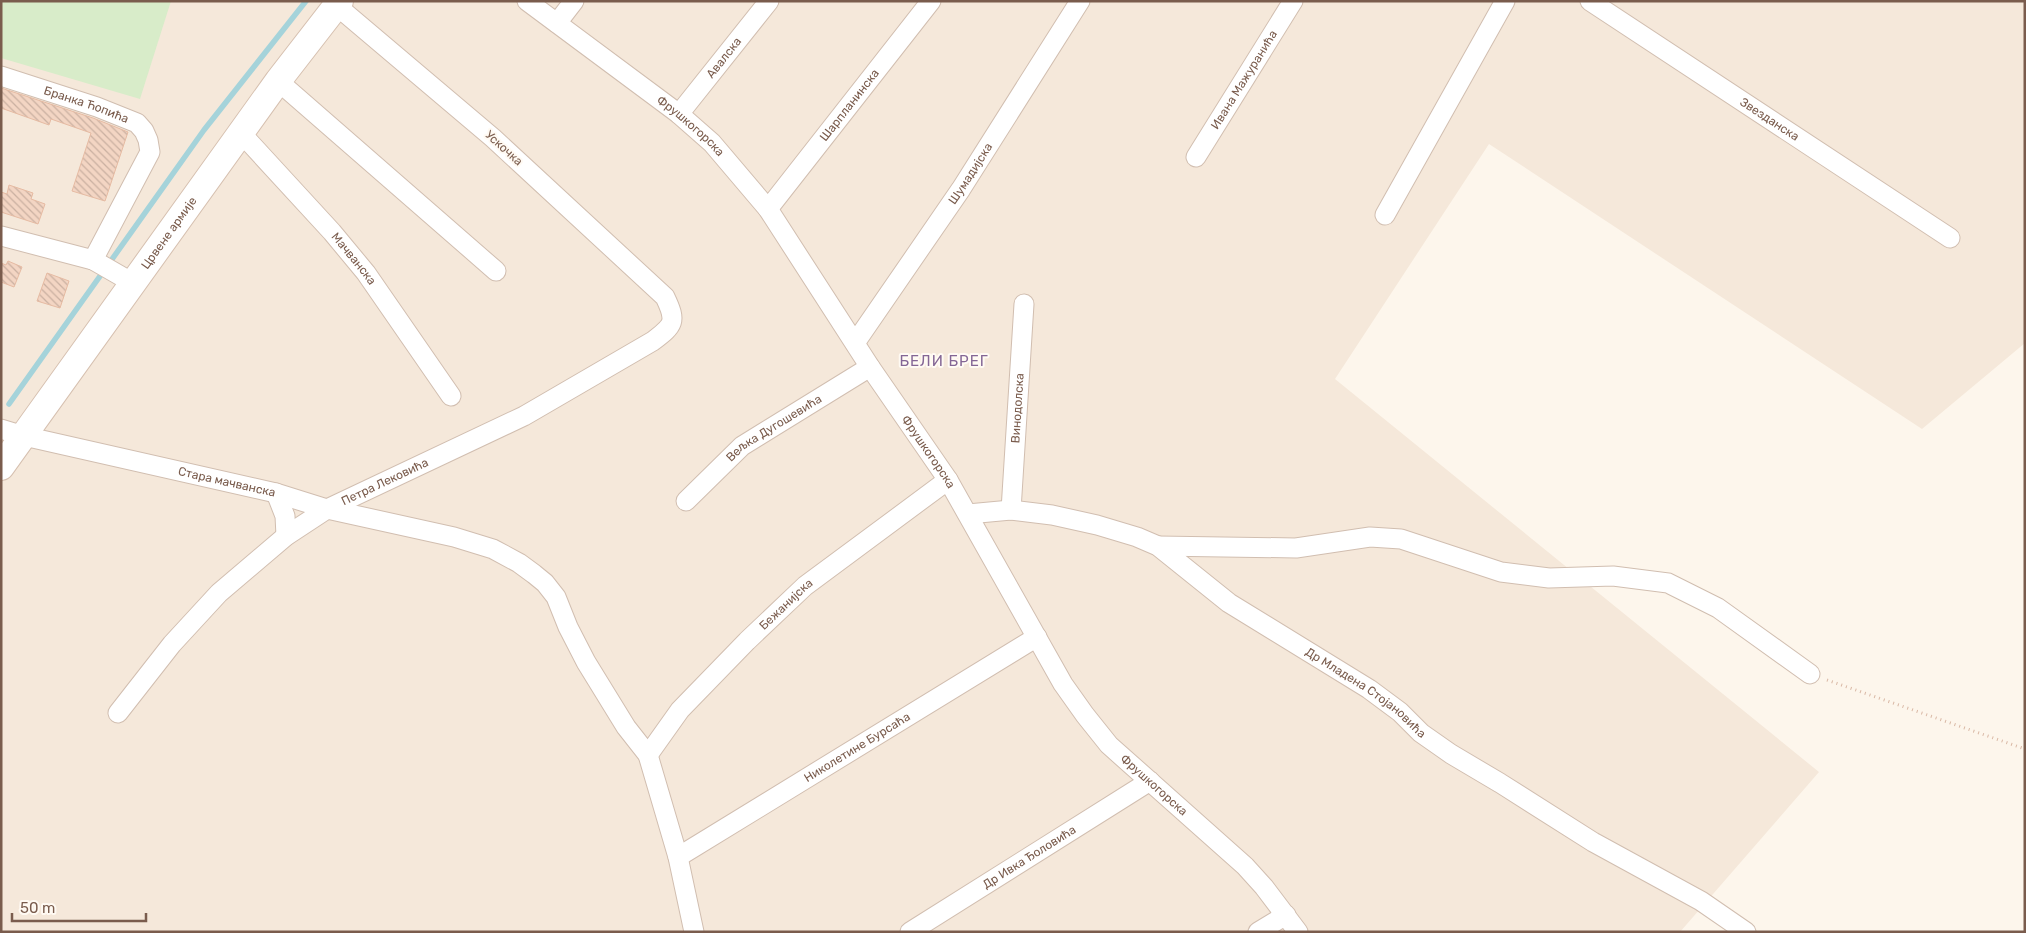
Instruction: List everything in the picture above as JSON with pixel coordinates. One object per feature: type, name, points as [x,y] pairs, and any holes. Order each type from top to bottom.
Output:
[{"type":"main road","name":"Црвене армије","points":[[1,467],[13,432],[133,283],[278,81],[339,3]]},
{"type":"street","name":"Фрушкогорска","points":[[527,1],[679,114],[723,155],[768,209],[870,367],[948,480],[1037,638],[1085,715],[1109,745],[1245,866],[1298,932]]},
{"type":"street","points":[[557,23],[574,1]]},
{"type":"street","name":"Авалска","points":[[679,114],[769,1]]},
{"type":"street","name":"Шарпланинска","points":[[768,209],[931,1]]},
{"type":"street","name":"Шумадијска","points":[[855,343],[961,189],[1080,1]]},
{"type":"street","name":"Ивана Мажуранића","points":[[1196,157],[1293,1]]},
{"type":"street","points":[[1386,215],[1506,1]]},
{"type":"street","name":"Звезданска","points":[[1590,1],[1950,238]]},
{"type":"street","name":"Ускочка","points":[[339,3],[493,138],[665,297]]},
{"type":"street","name":"Бранка Ћопића","points":[[1,76],[105,110],[137,123],[144,131],[150,152],[93,260]]},
{"type":"street","points":[[278,81],[496,271]]},
{"type":"street","name":"Мачванска","points":[[242,133],[332,232],[366,273],[451,396]]},
{"type":"street","points":[[1,236],[93,260],[133,283]]},
{"type":"street","name":"Петра Лековића","points":[[118,713],[199,613],[219,593],[286,536],[327,508],[524,416],[653,341],[669,329],[673,321],[672,312],[665,297]]},
{"type":"street","name":"Винодолска","points":[[1011,510],[1024,304]]},
{"type":"street","name":"Вељка Дугошевића","points":[[686,501],[742,446],[870,367]]},
{"type":"street","name":"Стара мачванска","points":[[13,432],[276,493],[327,508],[431,531],[492,549],[519,563],[545,583],[556,597],[568,627],[591,670],[626,727],[648,755]]},
{"type":"street","name":"Бежанијска","points":[[648,755],[680,710],[747,641],[799,592],[948,480]]},
{"type":"street","points":[[276,493],[286,516],[286,536]]},
{"type":"street","name":"Др Младена Стојановића","points":[[968,514],[1011,510],[1052,515],[1097,525],[1138,537],[1158,546],[1229,603],[1369,689],[1400,712],[1421,733],[1451,754],[1593,842],[1701,902],[1746,932]]},
{"type":"street","points":[[1158,546],[1296,548],[1370,537],[1401,539],[1501,572],[1549,578],[1613,576],[1668,583],[1718,608],[1810,674]]},
{"type":"street","name":"Николетине Бурсаћа","points":[[678,856],[1037,638]]},
{"type":"street","points":[[648,755],[678,856],[694,932]]},
{"type":"street","name":"Др Ивка Ђоловића","points":[[910,932],[1150,781]]},
{"type":"street","points":[[1258,932],[1286,915]]},
{"type":"path","points":[[1810,674],[2025,749]]},
{"type":"shaded area","points":[[1,1],[2025,1],[2025,343],[1922,429],[1489,144],[1335,379],[1819,772],[1680,932],[1,932]]},
{"type":"green space","points":[[1,1],[171,1],[140,99],[1,58]]},
{"type":"building","points":[[1,88],[93,118],[128,132],[105,201],[72,191],[91,133],[51,119],[49,125],[1,108]]},
{"type":"building","points":[[9,185],[33,193],[31,199],[45,204],[38,224],[1,212],[1,192],[7,194]]},
{"type":"building","points":[[8,261],[22,267],[14,287],[1,282],[1,263],[6,265]]},
{"type":"building","points":[[47,273],[69,281],[60,308],[37,301]]},
{"type":"waterway","points":[[9,404],[204,130],[306,1]]},
{"type":"district","name":"БЕЛИ БРЕГ","points":[[944,361]]}]
